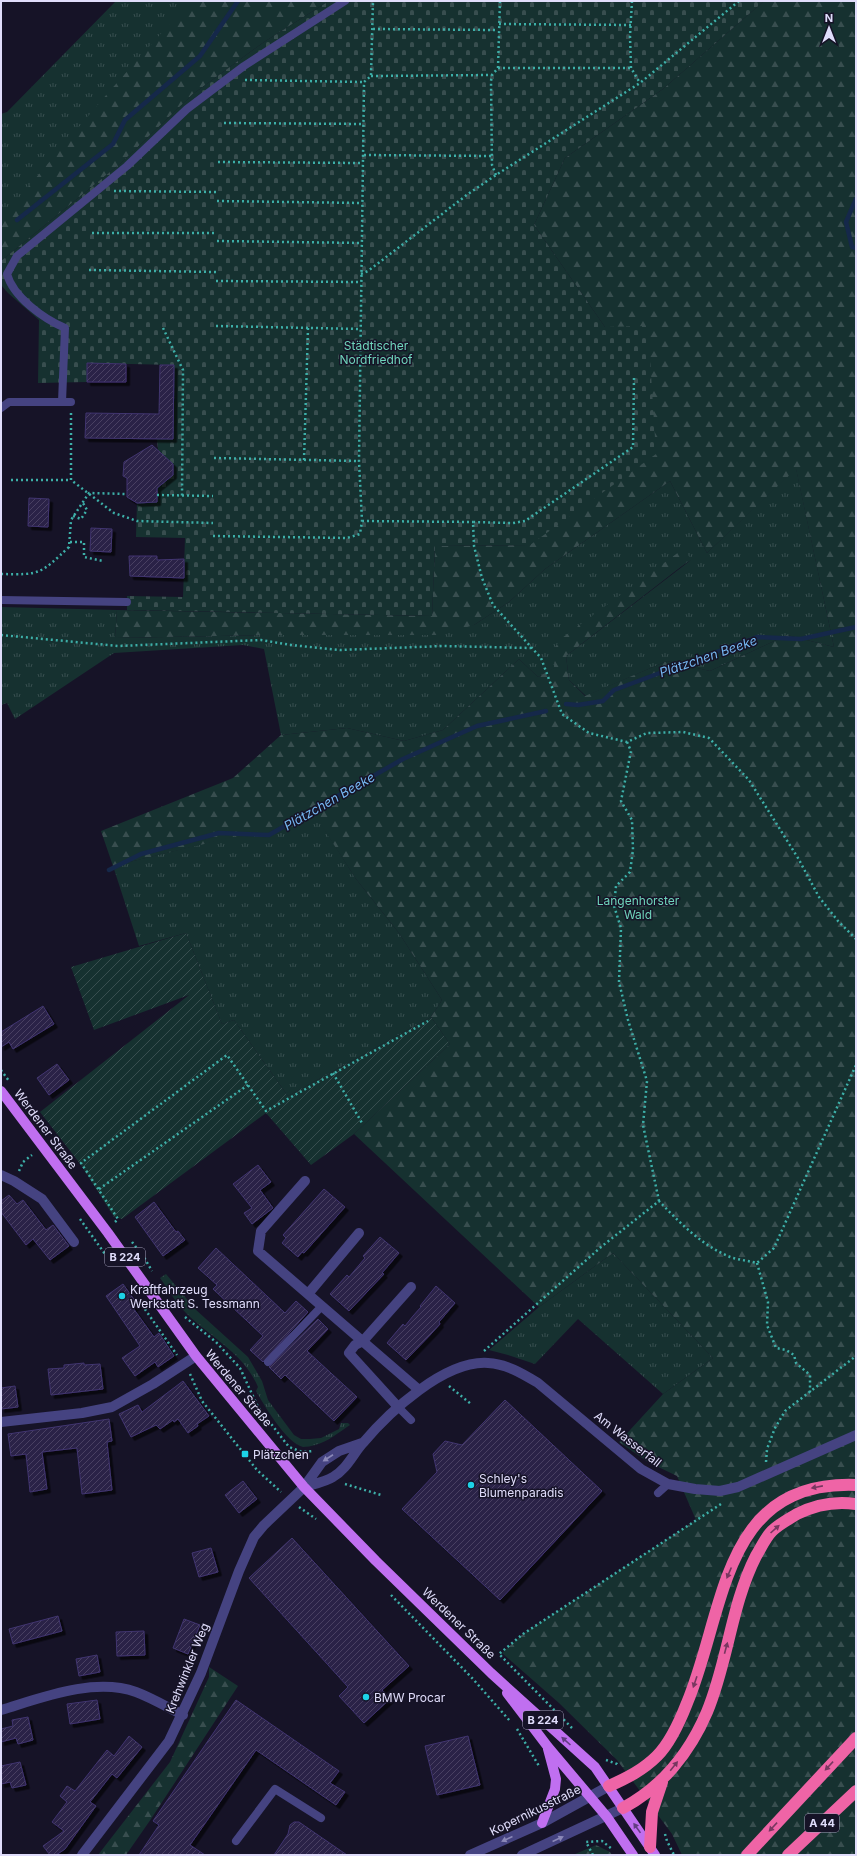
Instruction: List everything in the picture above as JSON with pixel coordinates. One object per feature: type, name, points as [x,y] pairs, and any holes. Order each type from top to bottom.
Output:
[{"type":"highway","points":[[609,1786],[639,1771],[658,1755],[679,1724],[695,1684],[725,1584],[740,1546],[763,1514],[785,1499],[811,1489],[834,1484],[856,1485]]},
{"type":"highway","points":[[623,1808],[651,1791],[662,1780],[691,1743],[714,1695],[744,1584],[762,1545],[772,1531],[783,1522],[806,1510],[829,1503],[856,1504]]},
{"type":"highway","points":[[747,1855],[856,1738]]},
{"type":"highway","points":[[653,1851],[652,1812],[662,1780]]},
{"type":"highway","name":"A 44","points":[[788,1855],[856,1792]]},
{"type":"main road","name":"Werdener Straße","points":[[1,1091],[108,1233],[196,1356],[304,1487],[376,1561],[491,1673],[595,1767],[653,1851]]},
{"type":"main road","name":"Werdener Straße","points":[[491,1673],[548,1747],[607,1817],[633,1855]]},
{"type":"main road","points":[[542,1823],[555,1789],[556,1779],[548,1747]]},
{"type":"street","points":[[1,1175],[14,1181],[42,1199],[74,1242]]},
{"type":"street","points":[[305,1181],[261,1231],[258,1251],[363,1340],[419,1390]]},
{"type":"street","points":[[308,1294],[359,1233]]},
{"type":"street","points":[[399,1408],[349,1353],[355,1345],[363,1340],[411,1287]]},
{"type":"street","points":[[1,1422],[82,1413],[112,1407],[153,1384],[196,1356]]},
{"type":"street","name":"Am Wasserfall","points":[[304,1487],[335,1476],[348,1464],[362,1443],[419,1390],[442,1375],[468,1364],[487,1363],[504,1366],[522,1373],[538,1383],[641,1469],[668,1484],[696,1489],[720,1491],[738,1487],[856,1435]]},
{"type":"street","name":"Am Wasserfall","points":[[304,1487],[322,1462],[339,1451],[362,1443]]},
{"type":"street","name":"Krehwinkler Weg","points":[[82,1855],[168,1741],[201,1674],[239,1571],[254,1537],[304,1487]]},
{"type":"street","points":[[1,1710],[81,1688],[102,1687],[119,1688],[135,1692],[182,1715]]},
{"type":"street","name":"Kopernikusstraße","points":[[470,1855],[542,1823],[590,1798],[609,1786]]},
{"type":"street","points":[[522,1855],[607,1817],[623,1808]]},
{"type":"lane","points":[[62,402],[65,328],[49,321],[14,290],[7,274],[17,256],[98,191],[187,109],[229,76],[279,42],[345,1]]},
{"type":"lane","points":[[1,408],[10,402],[71,402]]},
{"type":"lane","points":[[1,600],[127,602]]},
{"type":"lane","points":[[268,1362],[322,1306]]},
{"type":"lane","points":[[399,1408],[411,1420]]},
{"type":"lane","points":[[658,1493],[668,1484]]},
{"type":"lane","points":[[236,1842],[275,1789],[321,1818]]},
{"type":"path","points":[[371,76],[373,1]]},
{"type":"path","points":[[496,175],[492,164],[492,76],[498,68],[500,1]]},
{"type":"path","points":[[632,1],[631,68],[640,83]]},
{"type":"path","points":[[361,274],[368,271],[468,194],[640,83],[739,1]]},
{"type":"path","points":[[499,24],[631,26]]},
{"type":"path","points":[[373,29],[498,30]]},
{"type":"path","points":[[498,68],[631,68]]},
{"type":"path","points":[[239,80],[364,82],[371,76],[492,76]]},
{"type":"path","points":[[213,536],[347,538],[360,534],[362,521],[359,461],[364,82]]},
{"type":"path","points":[[224,123],[364,124]]},
{"type":"path","points":[[364,155],[492,156]]},
{"type":"path","points":[[218,162],[364,163]]},
{"type":"path","points":[[98,191],[217,192]]},
{"type":"path","points":[[217,201],[362,203]]},
{"type":"path","points":[[92,233],[216,233]]},
{"type":"path","points":[[216,241],[362,243]]},
{"type":"path","points":[[89,270],[216,272]]},
{"type":"path","points":[[216,280],[361,282]]},
{"type":"path","points":[[216,326],[361,330]]},
{"type":"path","points":[[163,328],[183,370],[182,496]]},
{"type":"path","points":[[304,460],[308,328]]},
{"type":"path","points":[[362,521],[513,523],[525,521],[633,447],[634,378]]},
{"type":"path","points":[[71,402],[71,480]]},
{"type":"path","points":[[214,458],[359,461]]},
{"type":"path","points":[[11,480],[71,480],[114,513],[137,521],[213,523]]},
{"type":"path","points":[[89,493],[127,494]]},
{"type":"path","points":[[1,574],[35,574],[44,570],[69,548],[71,520],[89,493]]},
{"type":"path","points":[[157,495],[213,496]]},
{"type":"path","points":[[73,516],[81,519],[87,510],[83,503]]},
{"type":"path","points":[[473,522],[474,546],[482,578],[493,605],[541,658],[562,714],[589,733],[627,742],[647,734],[683,732],[710,738],[749,780],[784,834],[819,897],[838,921],[856,939]]},
{"type":"path","points":[[70,542],[84,542],[84,557],[103,561]]},
{"type":"path","points":[[1,635],[118,646],[261,640],[340,650],[444,646],[532,648]]},
{"type":"path","points":[[627,742],[631,751],[621,801],[632,820],[633,850],[630,872],[616,886],[614,906],[621,928],[619,982],[628,1020],[647,1081],[643,1125],[659,1201],[685,1228],[707,1244],[733,1258],[758,1263]]},
{"type":"path","points":[[115,1222],[118,1219],[82,1163],[227,1055],[266,1111],[428,1020]]},
{"type":"path","points":[[758,1263],[774,1248],[856,1065]]},
{"type":"path","points":[[333,1073],[362,1123]]},
{"type":"path","points":[[99,1189],[248,1086]]},
{"type":"path","points":[[28,1149],[37,1161]]},
{"type":"path","points":[[21,1168],[24,1162],[32,1155]]},
{"type":"path","points":[[478,1364],[481,1354],[485,1350],[601,1247],[659,1201]]},
{"type":"path","points":[[80,1219],[108,1257]]},
{"type":"path","points":[[758,1263],[768,1302],[767,1325],[776,1348],[786,1350],[794,1355],[796,1363],[810,1375],[810,1392]]},
{"type":"path","points":[[139,1300],[192,1376],[202,1401],[257,1470],[290,1500],[319,1521]]},
{"type":"path","points":[[181,1312],[193,1324],[216,1342],[240,1368],[258,1407],[290,1447],[302,1452],[313,1451]]},
{"type":"path","points":[[767,1474],[767,1449],[775,1428],[785,1411],[856,1356]]},
{"type":"path","points":[[448,1385],[471,1404]]},
{"type":"path","points":[[345,1484],[381,1495]]},
{"type":"path","points":[[576,1731],[499,1654],[523,1634],[727,1500],[738,1487]]},
{"type":"path","points":[[390,1594],[515,1725],[540,1768]]},
{"type":"path","points":[[603,1759],[617,1764],[622,1771]]},
{"type":"path","points":[[664,1826],[667,1841],[674,1855]]},
{"type":"path","points":[[593,1855],[586,1842],[602,1842],[616,1851]]},
{"type":"green space","points":[[116,1],[192,1],[1,220],[1,114],[7,112]]},
{"type":"green space","points":[[190,1],[329,1],[264,42],[193,94],[121,163],[1,261],[1,219],[107,94]]},
{"type":"green space","name":"Städtischer Nordfriedhof","points":[[329,1],[764,1],[663,89],[565,158],[534,225],[605,327],[648,326],[656,454],[530,545],[435,546],[432,616],[127,610],[127,596],[183,597],[185,538],[136,537],[137,503],[157,502],[157,488],[173,475],[172,464],[158,450],[157,439],[173,439],[174,365],[88,363],[87,382],[38,383],[39,320],[1,285],[1,261],[121,163],[193,94],[264,42]]},
{"type":"green space","name":"Langenhorster Wald","points":[[764,1],[856,1],[856,1855],[682,1855],[672,1834],[617,1760],[559,1703],[502,1653],[523,1634],[696,1520],[677,1476],[648,1462],[619,1442],[663,1394],[713,1358],[613,1253],[539,1307],[354,1134],[450,1044],[431,1017],[442,1000],[399,933],[356,879],[316,817],[113,866],[101,831],[233,778],[281,735],[347,728],[404,741],[443,730],[519,659],[538,677],[554,668],[555,647],[562,638],[683,549],[691,559],[566,656],[569,680],[585,696],[667,661],[710,671],[787,635],[834,647],[796,469],[707,553],[670,481],[545,569],[509,602],[474,625],[440,635],[265,635],[115,638],[117,610],[432,616],[435,546],[530,545],[605,327],[534,225],[565,158],[663,89]]},
{"type":"green space","points":[[796,468],[834,647],[787,635],[710,671],[667,661],[586,696],[569,680],[566,656],[691,560],[555,647],[555,668],[538,677],[519,659],[443,730],[404,741],[347,728],[281,735],[264,649],[243,645],[114,653],[15,719],[7,703],[1,705],[1,607],[117,610],[115,638],[265,635],[474,625],[509,602],[545,569],[670,481],[707,553]]},
{"type":"green space","points":[[316,816],[356,879],[399,933],[442,1000],[431,1017],[288,1096],[234,1020],[222,1024],[186,933],[139,946],[113,866]]},
{"type":"green space","points":[[186,933],[222,1024],[234,1020],[288,1096],[431,1017],[450,1044],[354,1134],[311,1165],[266,1113],[122,1219],[114,1217],[81,1165],[40,1112],[189,995],[94,1030],[71,967]]},
{"type":"green space","points":[[613,1253],[713,1358],[663,1394],[578,1319],[535,1364],[489,1350],[539,1307]]},
{"type":"green space","points":[[166,1274],[195,1309],[248,1357],[262,1381],[268,1400],[294,1435],[301,1439],[321,1438],[339,1429],[341,1423],[348,1423],[350,1425],[320,1444],[303,1447],[296,1444],[276,1423],[256,1391],[258,1387],[252,1375],[236,1355],[186,1313],[175,1300],[160,1278]]},
{"type":"green space","points":[[209,1667],[238,1686],[126,1855],[98,1855],[170,1762],[209,1677]]},
{"type":"green space","points":[[596,1845],[610,1852],[612,1855],[573,1855]]},
{"type":"building","points":[[87,363],[126,364],[126,382],[87,382]]},
{"type":"building","points":[[160,365],[174,365],[173,439],[85,438],[86,413],[159,414]]},
{"type":"building","points":[[152,445],[173,464],[173,475],[157,488],[157,502],[137,503],[127,497],[127,478],[123,476],[124,462]]},
{"type":"building","points":[[29,498],[49,499],[48,527],[28,526]]},
{"type":"building","points":[[91,528],[112,529],[111,552],[90,551]]},
{"type":"building","points":[[129,556],[157,556],[157,560],[184,559],[184,578],[130,576]]},
{"type":"building","points":[[43,1006],[54,1024],[13,1049],[9,1042],[1,1047],[1,1032]]},
{"type":"building","points":[[57,1064],[69,1080],[49,1095],[37,1078]]},
{"type":"building","points":[[258,1165],[271,1182],[260,1190],[273,1208],[252,1224],[244,1213],[252,1208],[233,1184]]},
{"type":"building","points":[[324,1189],[345,1207],[304,1253],[302,1252],[298,1257],[282,1243],[286,1238],[283,1235]]},
{"type":"building","points":[[9,1195],[17,1204],[23,1200],[46,1230],[53,1225],[69,1246],[50,1260],[33,1239],[26,1245],[1,1212],[1,1201]]},
{"type":"building","points":[[154,1202],[176,1232],[178,1231],[185,1240],[163,1256],[135,1217]]},
{"type":"building","points":[[380,1237],[399,1253],[382,1273],[384,1274],[349,1311],[330,1294],[347,1275],[349,1277],[365,1258],[363,1256]]},
{"type":"building","points":[[216,1248],[285,1313],[296,1301],[308,1312],[263,1362],[250,1350],[263,1336],[213,1289],[217,1285],[198,1268]]},
{"type":"building","points":[[123,1284],[138,1305],[133,1308],[154,1337],[159,1333],[174,1356],[158,1367],[155,1362],[135,1376],[122,1358],[140,1346],[106,1296]]},
{"type":"building","points":[[436,1286],[455,1303],[439,1322],[440,1324],[406,1360],[387,1343],[403,1324],[405,1326]]},
{"type":"building","points":[[318,1319],[328,1329],[307,1351],[357,1397],[334,1421],[285,1375],[281,1379],[269,1367]]},
{"type":"building","points":[[84,1363],[84,1365],[100,1364],[103,1389],[51,1395],[48,1369],[64,1368],[64,1365]]},
{"type":"building","points":[[183,1381],[209,1416],[197,1424],[198,1426],[188,1433],[178,1419],[174,1422],[173,1420],[160,1429],[156,1425],[131,1437],[119,1414],[138,1405],[142,1412]]},
{"type":"building","points":[[15,1386],[18,1407],[1,1409],[1,1388]]},
{"type":"building","points":[[505,1400],[602,1491],[500,1600],[402,1509],[437,1472],[433,1454],[445,1441],[462,1445]]},
{"type":"building","points":[[109,1419],[112,1441],[107,1442],[112,1490],[82,1494],[77,1448],[42,1452],[47,1489],[30,1492],[26,1454],[11,1456],[8,1434]]},
{"type":"building","points":[[243,1481],[257,1499],[239,1513],[225,1495]]},
{"type":"building","points":[[292,1538],[409,1666],[382,1690],[390,1699],[364,1723],[339,1696],[348,1687],[249,1578]]},
{"type":"building","points":[[211,1548],[218,1572],[199,1577],[192,1553]]},
{"type":"building","points":[[58,1616],[62,1631],[13,1644],[9,1629]]},
{"type":"building","points":[[184,1619],[200,1625],[188,1654],[173,1648]]},
{"type":"building","points":[[144,1631],[145,1655],[117,1656],[116,1632]]},
{"type":"building","points":[[97,1655],[100,1672],[79,1676],[76,1659]]},
{"type":"building","points":[[97,1700],[100,1719],[70,1724],[67,1704]]},
{"type":"building","points":[[236,1700],[339,1771],[330,1783],[345,1792],[336,1805],[256,1750],[190,1845],[205,1855],[139,1855],[159,1825],[153,1821]]},
{"type":"building","points":[[28,1717],[33,1740],[18,1744],[16,1738],[1,1742],[1,1729],[13,1726],[12,1720]]},
{"type":"building","points":[[129,1736],[142,1747],[117,1778],[112,1774],[90,1802],[96,1806],[65,1849],[56,1855],[50,1855],[43,1846],[64,1831],[52,1822],[67,1802],[60,1796],[67,1786],[75,1791],[107,1750],[114,1756]]},
{"type":"building","points":[[468,1736],[480,1785],[437,1795],[425,1746]]},
{"type":"building","points":[[20,1762],[26,1785],[12,1788],[10,1782],[1,1784],[1,1766]]},
{"type":"building","points":[[294,1822],[299,1822],[347,1855],[274,1855],[288,1834],[290,1825]]},
{"type":"waterway","points":[[17,220],[113,144],[125,120],[200,56],[238,1]]},
{"type":"waterway","points":[[856,199],[846,222],[852,247],[856,248]]},
{"type":"waterway","name":"Plätzchen Beeke","points":[[566,704],[578,705],[603,701],[614,690],[757,637],[801,639],[856,627]]},
{"type":"waterway","name":"Plätzchen Beeke","points":[[109,870],[141,854],[219,833],[269,835],[403,759],[477,726],[546,711]]},
{"type":"place","name":"Kraftfahrzeug Werkstatt S. Tessmann","points":[[122,1296]]},
{"type":"place","name":"Plätzchen","points":[[245,1454]]},
{"type":"place","name":"Schley's Blumenparadis","points":[[471,1485]]},
{"type":"place","name":"BMW Procar","points":[[366,1697]]}]
